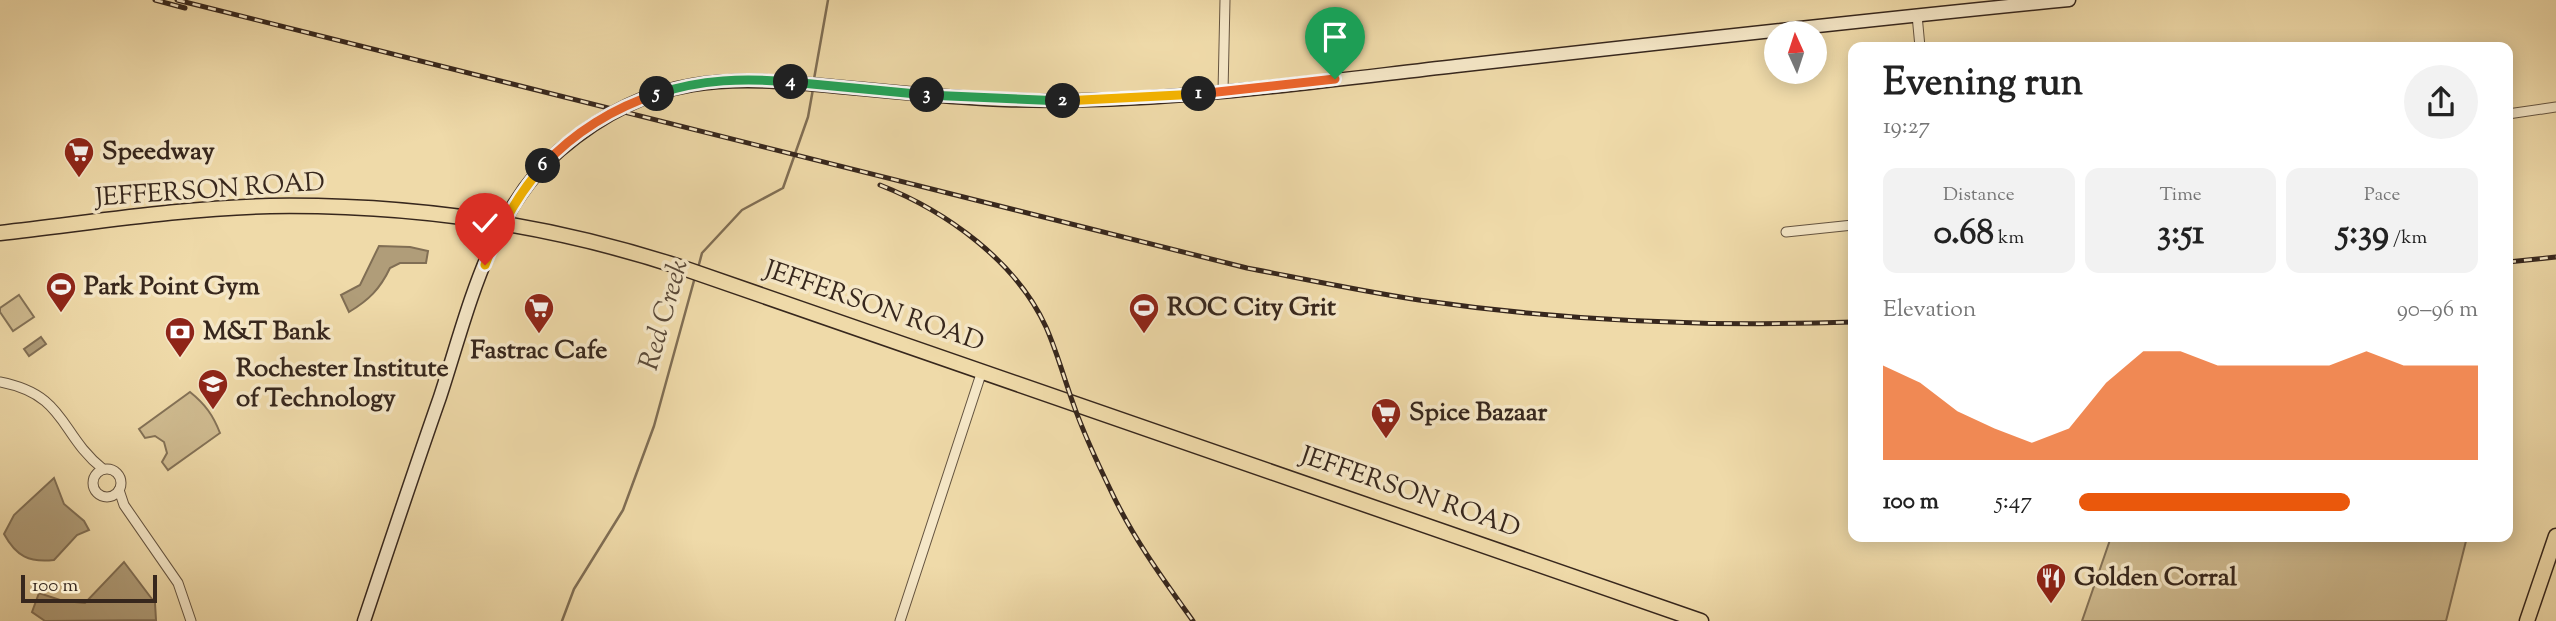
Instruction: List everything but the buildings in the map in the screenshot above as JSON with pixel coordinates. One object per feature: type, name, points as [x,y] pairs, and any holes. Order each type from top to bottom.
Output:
[{"type":"main road","name":"JEFFERSON ROAD","points":[[0,233],[267,206],[392,210],[503,223],[608,245],[713,278],[1700,621]]},
{"type":"main road","points":[[2527,621],[2556,536]]},
{"type":"street","points":[[1223,92],[1225,0]]},
{"type":"street","points":[[364,621],[471,304],[503,223],[515,202],[547,162],[589,128],[617,110],[648,96],[695,84],[746,79],[967,98],[1039,101],[1223,92],[2070,0]]},
{"type":"street","points":[[1917,15],[1920,42]]},
{"type":"street","points":[[2513,113],[2556,107]]},
{"type":"street","points":[[1786,232],[1848,226]]},
{"type":"street","points":[[900,621],[982,371]]},
{"type":"street","points":[[0,382],[29,390],[42,397],[59,415],[99,472]]},
{"type":"street","points":[[99,472],[117,472],[124,505],[178,583],[191,621]]},
{"type":"street","points":[[99,472],[93,484],[97,493],[124,505]]},
{"type":"street","points":[[110,497],[119,490]]},
{"type":"shaded area","points":[[379,246],[410,247],[428,251],[426,263],[400,263],[390,268],[373,293],[349,312],[341,295],[360,285]]},
{"type":"shaded area","points":[[19,295],[34,317],[13,331],[0,308]]},
{"type":"shaded area","points":[[41,337],[46,344],[29,356],[24,349]]},
{"type":"shaded area","points":[[190,392],[208,410],[220,433],[168,470],[162,462],[167,453],[164,442],[155,436],[145,438],[139,429]]},
{"type":"shaded area","points":[[54,478],[64,504],[84,521],[89,530],[77,535],[54,560],[30,559],[13,548],[4,534],[14,515]]},
{"type":"shaded area","points":[[2109,542],[2466,542],[2446,621],[2082,621]]},
{"type":"shaded area","points":[[124,562],[155,603],[156,620],[45,621],[32,612],[39,593],[63,601],[85,603]]},
{"type":"waterway","name":"Red Creek","points":[[814,79],[828,0]]},
{"type":"waterway","name":"Red Creek","points":[[698,268],[702,253],[742,210],[783,188],[808,117],[813,89]]},
{"type":"waterway","name":"Red Creek","points":[[562,621],[574,589],[623,510],[654,426],[695,277]]},
{"type":"railway","points":[[155,0],[185,8]]},
{"type":"railway","points":[[177,0],[1247,268],[1333,285],[1419,300],[1582,318],[1745,324],[1848,322]]},
{"type":"railway","points":[[880,185],[954,224],[998,260],[1033,303],[1050,336],[1086,436],[1120,508],[1149,558],[1193,621]]},
{"type":"railway","points":[[2513,261],[2556,257]]},
{"type":"place","name":"Speedway","points":[[79,179]]},
{"type":"place","name":"Park Point Gym","points":[[61,314]]},
{"type":"place","name":"Fastrac Cafe","points":[[539,335]]},
{"type":"place","name":"ROC City Grit","points":[[1144,335]]},
{"type":"place","name":"M&T Bank","points":[[180,359]]},
{"type":"place","name":"Rochester Institute of Technology","points":[[213,411]]},
{"type":"place","name":"Spice Bazaar","points":[[1386,440]]},
{"type":"place","name":"Golden Corral","points":[[2051,605]]},
{"type":"route","points":[[485,265],[515,202],[536,174],[561,149],[617,110],[645,97],[679,87],[729,80],[763,80],[967,98],[1076,101],[1203,94],[1335,79]]}]
